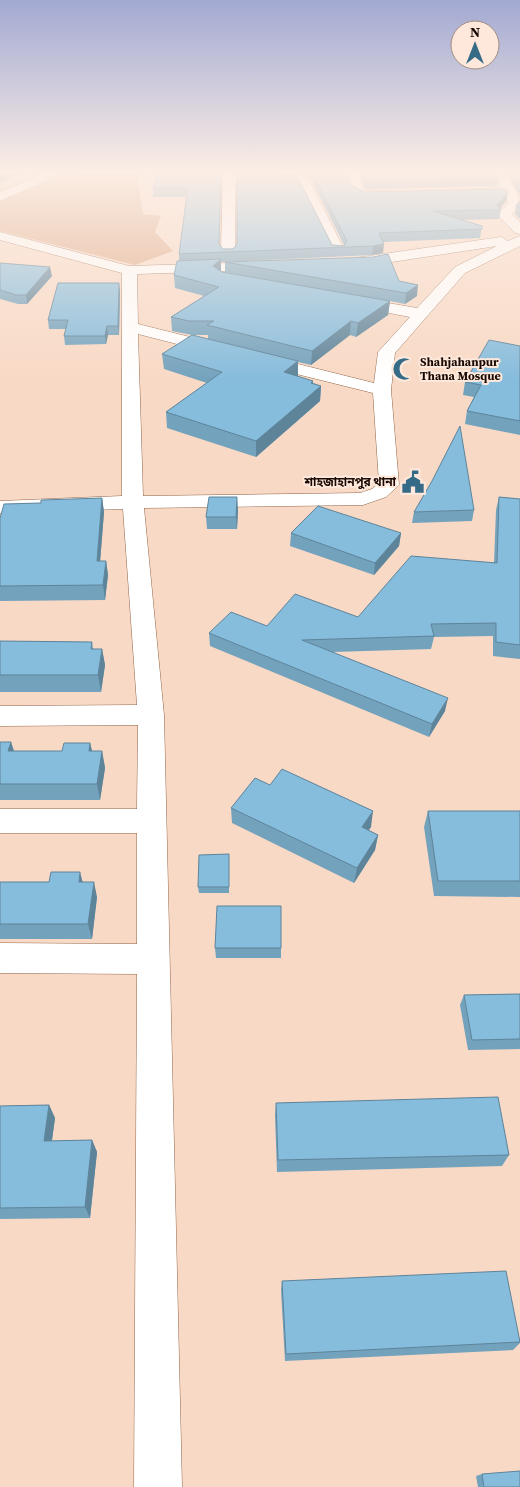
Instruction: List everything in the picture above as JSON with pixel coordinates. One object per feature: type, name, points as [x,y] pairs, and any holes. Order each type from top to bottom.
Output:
[{"type":"street","points":[[20,241],[129,270],[175,270],[273,265]]},
{"type":"street","points":[[228,241],[228,254]]},
{"type":"street","points":[[329,241],[335,257],[372,261],[504,241]]},
{"type":"street","points":[[0,507],[133,502],[363,499],[379,493],[389,485],[382,390],[387,352],[460,270],[515,241]]},
{"type":"street","points":[[129,270],[133,502],[151,715],[158,1487]]},
{"type":"street","points":[[175,270],[241,282]]},
{"type":"street","points":[[336,299],[422,314]]},
{"type":"street","points":[[129,327],[382,390]]},
{"type":"street","points":[[0,716],[151,715]]},
{"type":"street","points":[[0,821],[152,821]]},
{"type":"street","points":[[0,958],[154,959]]},
{"type":"shaded area","points":[[41,241],[164,241],[173,251],[135,265]]},
{"type":"building","points":[[181,241],[219,241],[223,249],[233,249],[237,241],[330,241],[332,245],[344,246],[347,241],[383,241],[384,244],[373,246],[179,254]]},
{"type":"building","points":[[388,254],[399,281],[418,285],[406,293],[225,262],[373,257]]},
{"type":"building","points":[[221,259],[213,266],[222,272],[390,301],[358,323],[351,321],[312,351],[207,325],[214,321],[189,321],[171,317],[219,287],[174,275],[177,261]]},
{"type":"building","points":[[0,263],[50,267],[26,295],[16,295],[0,290]]},
{"type":"building","points":[[58,283],[119,283],[118,326],[107,326],[105,336],[64,336],[68,320],[48,320]]},
{"type":"building","points":[[192,335],[298,361],[284,372],[313,381],[311,383],[321,386],[256,441],[166,412],[222,372],[162,354]]},
{"type":"building","points":[[489,340],[520,346],[520,421],[467,411],[481,385],[465,382]]},
{"type":"building","points":[[460,426],[474,510],[414,512],[432,481]]},
{"type":"building","points":[[209,497],[237,497],[236,517],[206,517]]},
{"type":"building","points":[[499,497],[520,499],[520,645],[496,642],[496,623],[431,624],[434,636],[302,640],[448,698],[432,724],[209,633],[231,612],[267,626],[295,594],[358,617],[411,556],[497,563]]},
{"type":"building","points":[[102,498],[97,561],[106,561],[103,585],[0,586],[0,518],[4,504],[41,503],[41,500]]},
{"type":"building","points":[[318,506],[401,533],[375,563],[291,533]]},
{"type":"building","points":[[0,641],[92,642],[91,649],[102,649],[98,675],[0,675]]},
{"type":"building","points":[[0,742],[11,742],[8,751],[62,751],[64,743],[90,743],[89,751],[102,751],[97,784],[0,784]]},
{"type":"building","points":[[282,769],[373,811],[362,827],[378,835],[357,868],[231,808],[255,778],[270,785]]},
{"type":"building","points":[[428,811],[520,811],[520,881],[438,881]]},
{"type":"building","points":[[229,854],[229,887],[198,887],[199,855]]},
{"type":"building","points":[[51,872],[80,872],[79,882],[94,882],[88,924],[0,924],[0,882],[49,882]]},
{"type":"building","points":[[217,906],[281,906],[281,948],[215,948]]},
{"type":"building","points":[[520,994],[520,1039],[472,1040],[464,995]]},
{"type":"building","points":[[498,1097],[509,1155],[278,1160],[276,1103]]},
{"type":"building","points":[[49,1105],[44,1141],[92,1140],[85,1207],[0,1208],[0,1106]]},
{"type":"building","points":[[506,1271],[520,1342],[286,1354],[282,1281]]},
{"type":"building","points":[[520,1471],[520,1487],[484,1487],[482,1474]]},
{"type":"place","name":"Shahjahanpur Thana Mosque","points":[[404,369]]},
{"type":"place","name":"শাহজাহানপুর থানা","points":[[413,482]]}]
